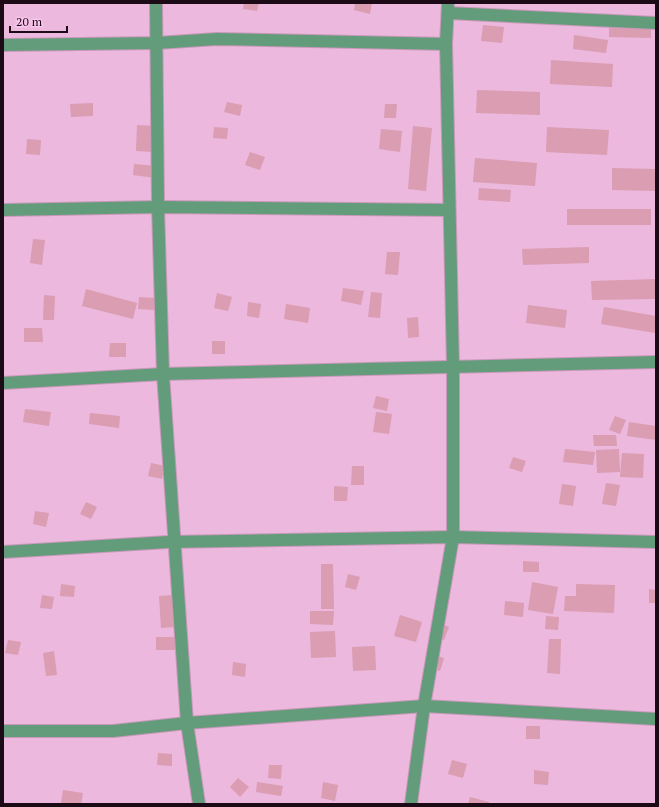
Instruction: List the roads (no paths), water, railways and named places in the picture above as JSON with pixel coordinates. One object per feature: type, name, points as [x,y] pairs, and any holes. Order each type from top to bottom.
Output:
[{"type":"street","points":[[156,3],[158,207],[163,374],[188,723],[199,804]]},
{"type":"street","points":[[411,804],[424,706],[453,537],[453,367],[446,44],[448,8],[656,23]]},
{"type":"street","points":[[3,45],[157,43],[217,39],[446,44]]},
{"type":"street","points":[[3,210],[158,207],[449,210]]},
{"type":"street","points":[[3,383],[163,374],[656,362]]},
{"type":"street","points":[[3,552],[174,542],[453,537],[656,542]]},
{"type":"street","points":[[3,731],[113,731],[188,723],[424,706],[656,719]]}]
